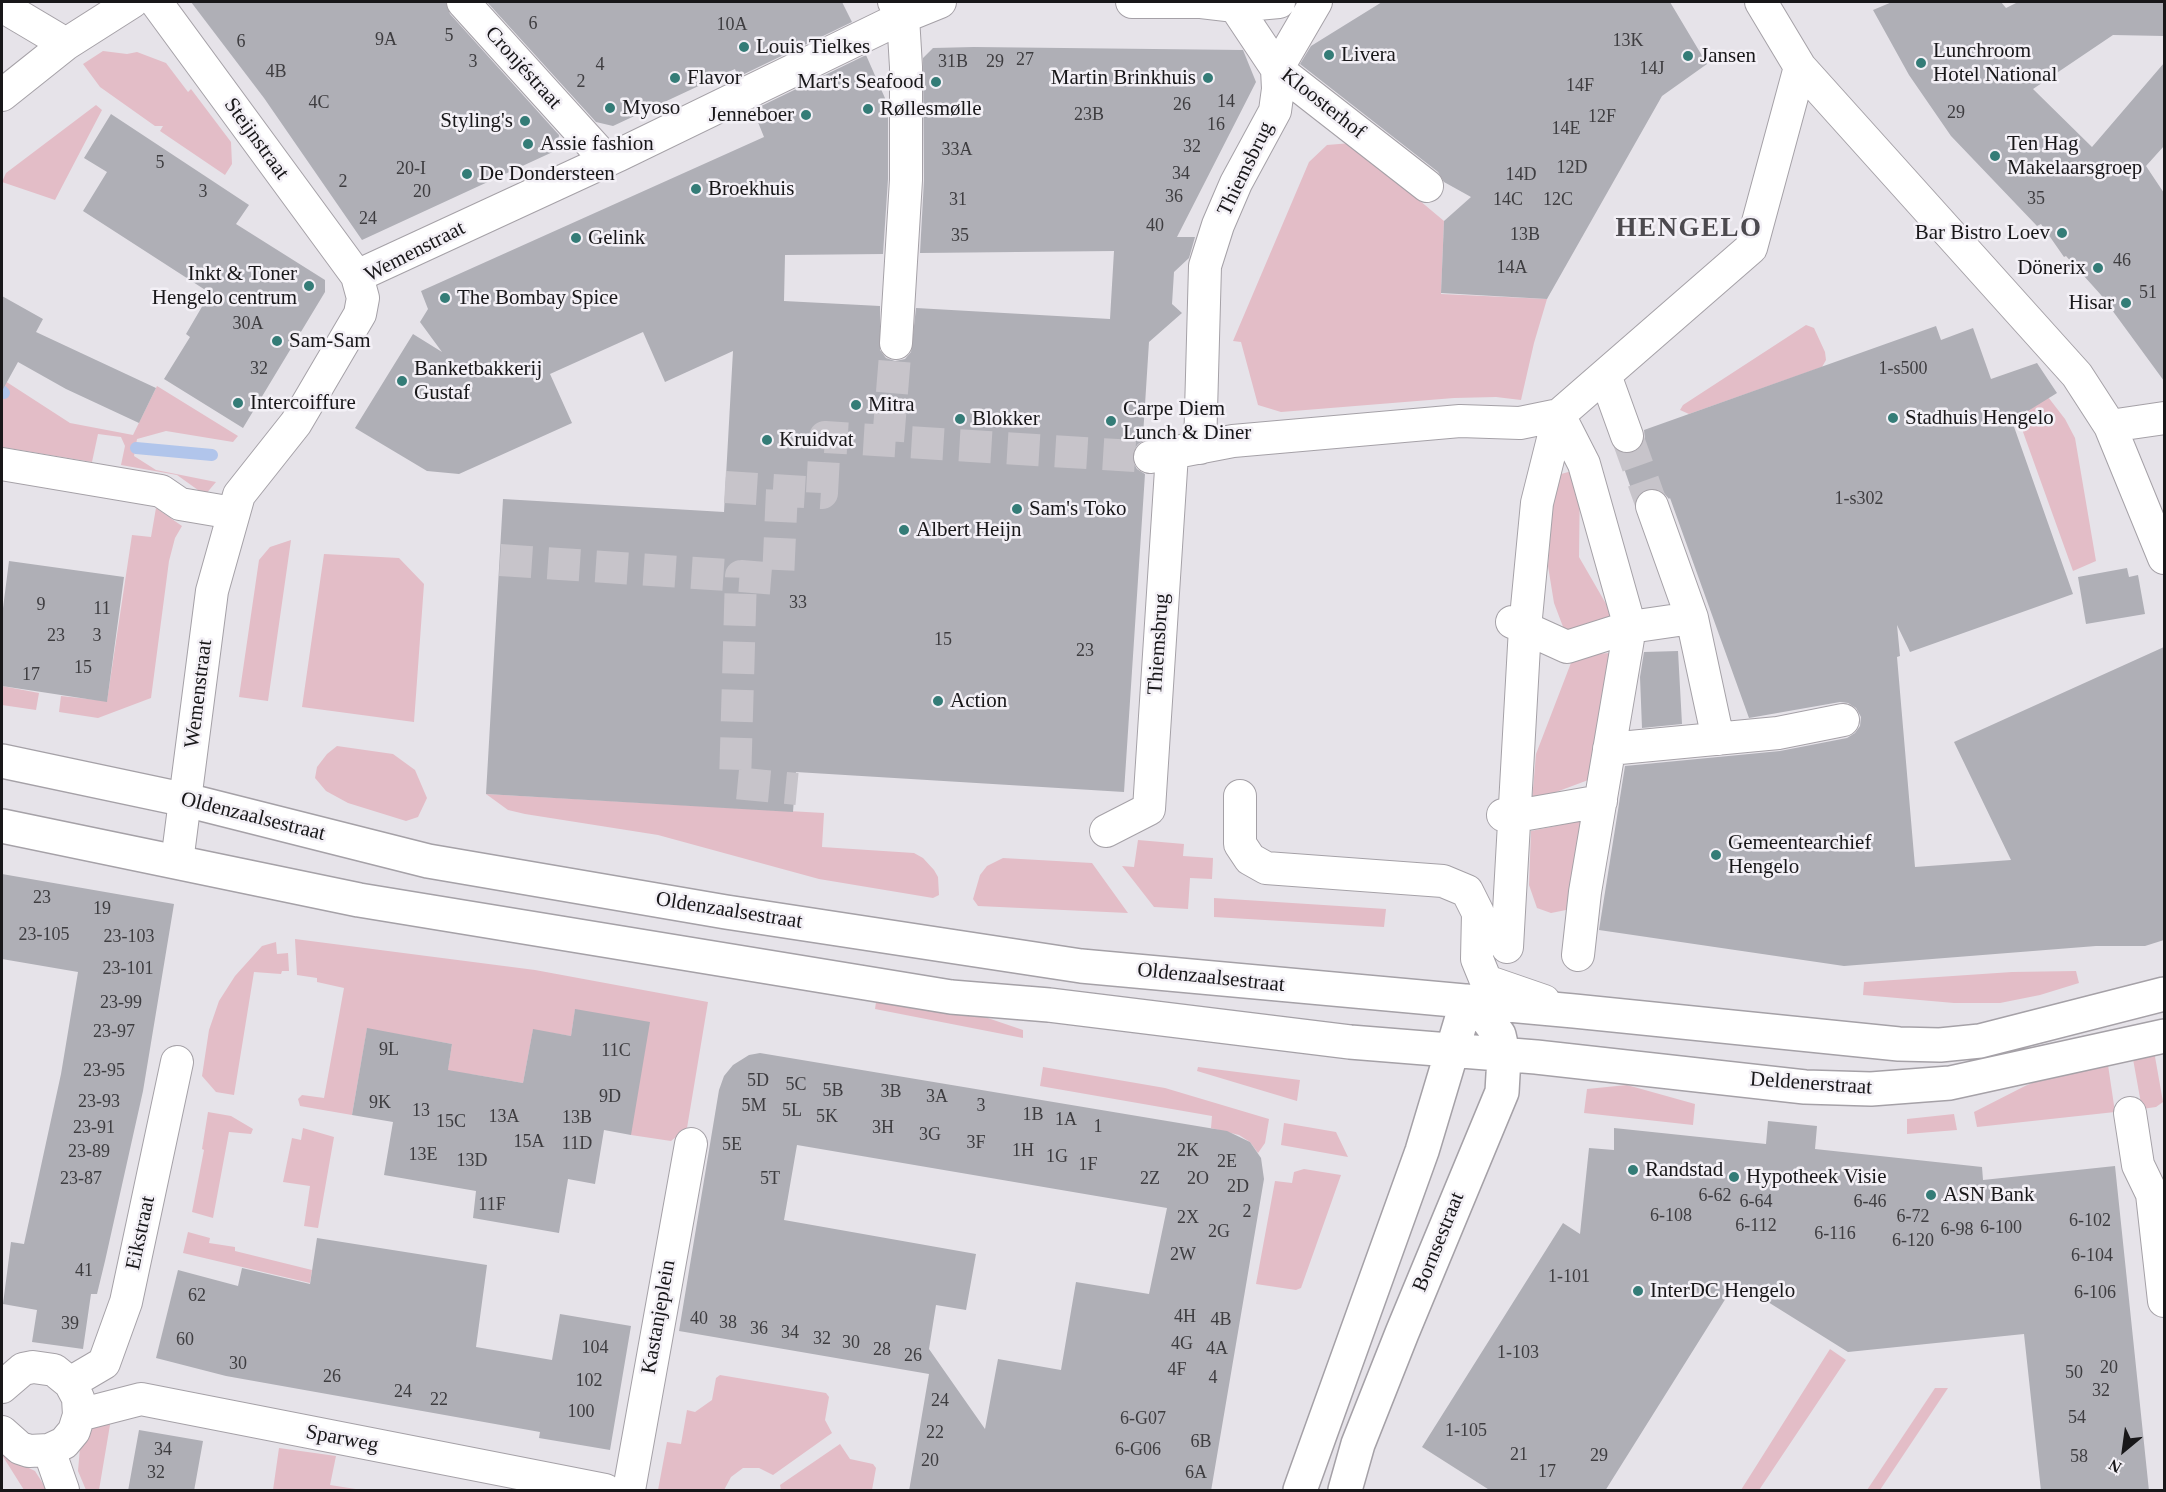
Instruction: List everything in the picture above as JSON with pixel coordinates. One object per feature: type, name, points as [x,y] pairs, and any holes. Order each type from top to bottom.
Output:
[{"type":"main road","name":"Oldenzaalsestraat","points":[[2,761],[186,800],[428,861],[726,912],[1081,966],[1467,1001]]},
{"type":"main road","points":[[2,826],[359,900],[951,997],[1049,1005],[1350,1042],[1454,1050]]},
{"type":"main road","points":[[1300,1491],[1422,1151],[1467,1001],[1859,1041],[1940,1045],[1980,1041],[2029,1030],[2164,994]]},
{"type":"main road","name":"Bornsestraat","points":[[1345,1491],[1359,1444],[1389,1366],[1502,1092],[1504,1057],[1499,1035],[1488,1020],[1467,1001]]},
{"type":"main road","name":"Deldenerstraat","points":[[1454,1050],[1805,1087],[1871,1089],[1950,1083],[2164,1036]]},
{"type":"street","points":[[2,95],[66,44],[132,2]]},
{"type":"street","name":"Steijnstraat","points":[[156,2],[357,276]]},
{"type":"street","name":"Cronjéstraat","points":[[463,2],[607,161]]},
{"type":"street","name":"Wemenstraat","points":[[177,862],[212,591],[233,513],[239,495],[296,423],[360,314],[363,298],[357,276],[607,161],[898,9],[940,2]]},
{"type":"street","points":[[1132,2],[1201,2],[1235,6],[1279,2]]},
{"type":"street","points":[[1277,69],[1316,2]]},
{"type":"street","points":[[1761,2],[1800,67],[2077,375],[2110,426],[2164,558]]},
{"type":"street","points":[[2,6],[66,44]]},
{"type":"street","name":"Kloosterhof","points":[[1235,6],[1277,69],[1427,186]]},
{"type":"street","points":[[896,343],[906,180],[906,67],[898,9]]},
{"type":"street","points":[[1174,453],[1233,441],[1460,421],[1520,423],[1559,415],[1751,248],[1800,67]]},
{"type":"street","name":"Thiemsbrug","points":[[1106,831],[1149,809],[1174,453],[1205,267],[1218,225],[1236,183],[1275,111],[1278,89],[1277,69]]},
{"type":"street","points":[[1605,375],[1627,436]]},
{"type":"street","points":[[1507,947],[1510,815],[1519,625],[1537,503],[1559,415]]},
{"type":"street","points":[[1559,415],[1584,464],[1630,627],[1578,955]]},
{"type":"street","points":[[2110,426],[2164,418]]},
{"type":"street","points":[[2,464],[161,491],[180,504],[233,513]]},
{"type":"street","points":[[1652,506],[1692,618],[1718,739]]},
{"type":"street","points":[[1519,625],[1567,647],[1630,627],[1692,618]]},
{"type":"street","points":[[1610,749],[1778,732],[1843,720]]},
{"type":"street","points":[[1240,796],[1240,844],[1250,859],[1266,868],[1443,881],[1467,891],[1478,913],[1477,958],[1467,1001]]},
{"type":"street","points":[[1510,815],[1601,801]]},
{"type":"street","points":[[1477,958],[1486,981],[1574,1011]]},
{"type":"street","name":"Eikstraat","points":[[70,1383],[104,1363],[126,1302],[177,1062]]},
{"type":"street","points":[[2130,1113],[2138,1165],[2152,1194],[2161,1239],[2164,1301]]},
{"type":"street","name":"Kastanjeplein","points":[[629,1491],[691,1144]]},
{"type":"street","points":[[2,1387],[14,1374],[33,1367],[54,1370],[70,1383],[78,1398],[79,1415],[74,1431],[64,1443],[49,1450],[30,1451],[20,1448],[2,1432]]},
{"type":"street","name":"Sparweg","points":[[79,1415],[141,1399],[605,1491]]},
{"type":"street","points":[[49,1450],[63,1491]]},
{"type":"shaded area","points":[[103,51],[127,54],[137,52],[166,63],[188,92],[191,89],[231,142],[232,164],[225,175],[160,131],[163,126],[155,126],[100,87],[83,64]]},
{"type":"shaded area","points":[[96,105],[102,110],[55,200],[2,182],[6,173]]},
{"type":"shaded area","points":[[1351,143],[1444,221],[1441,294],[1547,299],[1521,400],[1496,397],[1454,398],[1281,412],[1258,405],[1241,342],[1233,341],[1309,162],[1327,145]]},
{"type":"shaded area","points":[[1806,325],[1814,328],[1825,352],[1826,360],[1822,367],[1689,414],[1680,410],[1683,405]]},
{"type":"shaded area","points":[[2,379],[70,423],[133,435],[157,386],[238,436],[233,442],[166,431],[137,439],[134,456],[156,470],[216,482],[205,495],[177,475],[121,465],[125,446],[121,437],[98,434],[92,462],[2,447]]},
{"type":"shaded area","points":[[2048,397],[2065,419],[2075,438],[2096,561],[2073,571],[2018,418]]},
{"type":"shaded area","points":[[1572,471],[1580,478],[1579,557],[1609,609],[1612,624],[1568,640],[1554,603],[1548,566],[1553,502],[1561,474]]},
{"type":"shaded area","points":[[156,508],[182,526],[175,538],[169,561],[151,698],[98,718],[59,712],[61,696],[107,701],[132,535],[151,537]]},
{"type":"shaded area","points":[[291,540],[268,701],[239,697],[259,560],[270,547]]},
{"type":"shaded area","points":[[324,554],[399,558],[424,584],[414,722],[302,707]]},
{"type":"shaded area","points":[[1610,653],[1591,779],[1532,801],[1536,754],[1574,655]]},
{"type":"shaded area","points":[[2,686],[39,693],[36,710],[2,705]]},
{"type":"shaded area","points":[[337,746],[393,754],[415,770],[427,798],[418,817],[406,821],[348,803],[326,791],[315,778],[317,767]]},
{"type":"shaded area","points":[[486,794],[824,813],[822,847],[914,853],[923,858],[934,870],[938,877],[939,895],[933,898],[819,879],[658,835],[525,814],[508,810]]},
{"type":"shaded area","points":[[1585,820],[1574,894],[1566,910],[1551,913],[1537,908],[1529,885],[1531,831]]},
{"type":"shaded area","points":[[1138,840],[1184,844],[1183,856],[1213,858],[1212,879],[1190,878],[1188,909],[1154,907],[1122,866],[1134,867]]},
{"type":"shaded area","points":[[1003,858],[1092,863],[1128,913],[978,906],[973,899],[980,875],[987,866]]},
{"type":"shaded area","points":[[1214,898],[1386,909],[1384,927],[1214,917]]},
{"type":"shaded area","points":[[295,939],[535,970],[708,1002],[687,1128],[671,1141],[631,1135],[575,1010],[571,1036],[533,1030],[523,1083],[470,1074],[444,1093],[452,1044],[367,1029],[352,1115],[300,1106],[298,1099],[302,1095],[324,1098],[344,988],[317,982],[317,978],[297,975]]},
{"type":"shaded area","points":[[276,942],[277,954],[288,953],[289,971],[282,971],[281,974],[254,972],[234,1095],[216,1092],[202,1076],[209,1030],[219,1001],[235,976],[262,946]]},
{"type":"shaded area","points":[[2076,971],[2079,983],[2040,995],[2000,1003],[1954,1003],[1863,995],[1864,982],[2012,972]]},
{"type":"shaded area","points":[[877,995],[967,1011],[1023,1030],[1023,1038],[875,1009]]},
{"type":"shaded area","points":[[2154,1051],[2163,1102],[2156,1107],[2142,1109],[2133,1059]]},
{"type":"shaded area","points":[[2108,1065],[2115,1112],[1977,1127],[1974,1112],[2025,1086],[2044,1078]]},
{"type":"shaded area","points":[[1043,1067],[1165,1088],[1269,1119],[1265,1143],[1258,1153],[1250,1142],[1239,1135],[1211,1128],[1212,1116],[1040,1086]]},
{"type":"shaded area","points":[[1198,1067],[1300,1080],[1297,1101],[1197,1071]]},
{"type":"shaded area","points":[[1627,1085],[1695,1104],[1693,1125],[1584,1113],[1587,1089]]},
{"type":"shaded area","points":[[208,1112],[231,1116],[253,1129],[251,1134],[229,1132],[213,1218],[192,1212],[204,1150],[202,1149]]},
{"type":"shaded area","points":[[1954,1114],[1957,1130],[1907,1134],[1907,1119]]},
{"type":"shaded area","points":[[1284,1123],[1336,1132],[1348,1157],[1281,1145]]},
{"type":"shaded area","points":[[303,1128],[334,1137],[318,1228],[304,1226],[310,1186],[283,1182],[292,1138],[301,1140]]},
{"type":"shaded area","points":[[1304,1169],[1341,1175],[1301,1288],[1296,1290],[1256,1284],[1275,1181],[1292,1183],[1294,1172]]},
{"type":"shaded area","points":[[188,1232],[210,1238],[209,1243],[235,1247],[235,1251],[312,1270],[310,1283],[183,1253]]},
{"type":"shaded area","points":[[1830,1349],[1846,1360],[1759,1490],[1741,1490]]},
{"type":"shaded area","points":[[720,1375],[826,1393],[829,1397],[825,1420],[832,1433],[773,1475],[759,1468],[743,1468],[731,1477],[724,1490],[658,1490],[667,1442],[681,1444],[687,1410],[695,1412],[712,1400],[716,1378]]},
{"type":"shaded area","points":[[1935,1388],[1948,1388],[1880,1490],[1867,1490]]},
{"type":"shaded area","points":[[111,1419],[99,1490],[86,1490],[78,1471],[80,1447],[94,1425]]},
{"type":"shaded area","points":[[840,1444],[850,1459],[873,1464],[876,1468],[872,1490],[781,1490],[780,1485]]},
{"type":"shaded area","points":[[279,1448],[336,1456],[330,1485],[362,1490],[273,1490]]},
{"type":"shaded area","points":[[2,1455],[35,1471],[47,1490],[24,1490]]},
{"type":"building","points":[[191,2],[446,2],[450,14],[559,135],[557,150],[362,240],[264,98]]},
{"type":"building","points":[[487,2],[842,2],[852,22],[738,77],[735,69],[613,126],[596,122]]},
{"type":"building","points":[[1382,2],[1670,2],[1707,64],[1662,96],[1547,299],[1441,293],[1444,221],[1471,197],[1444,182],[1438,172],[1300,64],[1311,46]]},
{"type":"building","points":[[1892,2],[2001,2],[2006,8],[2018,2],[2164,2],[2164,36],[2113,35],[2033,89],[2092,147],[2164,63],[2164,146],[2146,166],[2164,193],[2164,381],[2101,295],[2066,256],[2064,257],[2041,224],[2037,226],[1951,136],[1909,75],[1873,10]]},
{"type":"building","points":[[933,48],[1243,50],[1256,82],[1177,237],[1195,237],[1189,258],[1174,272],[1172,304],[1182,313],[1149,342],[1143,436],[1147,439],[1138,444],[1133,451],[1132,460],[1137,469],[1145,474],[1124,792],[796,772],[793,812],[486,794],[503,499],[724,512],[733,351],[665,382],[643,332],[550,374],[572,423],[459,474],[427,471],[355,428],[413,334],[442,352],[420,322],[428,309],[421,291],[764,137],[753,110],[866,55],[888,105],[888,179],[883,254],[785,255],[784,301],[880,306],[880,350],[886,358],[895,361],[905,359],[911,352],[916,308],[1110,319],[1114,251],[920,253],[924,180],[923,58]]},
{"type":"building","points":[[111,114],[249,205],[236,224],[325,280],[325,292],[243,428],[164,379],[190,337],[186,334],[210,293],[83,211],[107,172],[84,158]]},
{"type":"building","points":[[2,296],[43,319],[36,332],[156,388],[139,423],[66,389],[18,362],[2,391]]},
{"type":"building","points":[[1936,326],[1941,340],[1973,328],[1991,379],[2037,363],[2057,393],[2012,421],[2073,594],[1910,652],[1897,625],[1900,656],[1897,657],[1915,867],[2011,860],[1954,742],[2164,647],[2164,940],[2145,946],[2096,946],[1844,966],[1599,930],[1625,766],[1780,751],[1847,738],[1860,726],[1861,717],[1856,708],[1848,703],[1840,702],[1749,718],[1670,498],[1655,488],[1645,489],[1635,500],[1618,451],[1633,453],[1640,448],[1645,440],[1644,430]]},
{"type":"building","points":[[9,561],[124,577],[107,702],[2,686],[2,616]]},
{"type":"building","points":[[2127,568],[2129,577],[2138,575],[2145,614],[2086,624],[2078,577]]},
{"type":"building","points":[[1678,651],[1682,724],[1642,728],[1640,677],[1644,652]]},
{"type":"building","points":[[2,874],[174,904],[143,1091],[97,1294],[91,1294],[83,1349],[32,1342],[37,1310],[3,1304],[11,1242],[24,1244],[61,1074],[78,972],[2,959]]},
{"type":"building","points":[[575,1009],[650,1022],[631,1135],[604,1130],[595,1184],[568,1179],[559,1233],[473,1218],[476,1191],[384,1175],[393,1122],[352,1115],[367,1028],[452,1044],[448,1070],[523,1083],[533,1029],[571,1036]]},
{"type":"building","points":[[760,1053],[1227,1131],[1250,1142],[1261,1158],[1264,1179],[1211,1491],[909,1491],[929,1374],[679,1331],[719,1090],[724,1076],[733,1065],[749,1055]],"holes":[[[797,1145],[1167,1208],[1149,1294],[1076,1282],[1061,1370],[998,1359],[985,1429],[929,1349],[936,1305],[966,1310],[976,1254],[784,1220]]]},
{"type":"building","points":[[1768,1121],[1817,1126],[1815,1149],[1982,1167],[1983,1180],[2115,1166],[2149,1491],[2041,1491],[2024,1334],[1848,1352],[1736,1282],[1605,1491],[1491,1491],[1422,1447],[1563,1223],[1580,1234],[1589,1148],[1614,1150],[1614,1128],[1766,1144]]},
{"type":"building","points":[[317,1238],[487,1265],[476,1347],[552,1360],[560,1314],[631,1326],[610,1450],[539,1438],[540,1432],[226,1376],[156,1358],[178,1270],[238,1286],[242,1268],[310,1284]]},
{"type":"building","points":[[139,1430],[203,1441],[194,1491],[128,1491]]},
{"type":"waterway","points":[[136,448],[212,455]]},
{"type":"tunnel","points":[[888,441],[896,343]]},
{"type":"tunnel","points":[[1627,436],[1652,506]]},
{"type":"tunnel","points":[[725,487],[822,493],[825,437],[1150,457]]},
{"type":"tunnel","points":[[782,490],[778,579],[741,576],[735,783],[797,789]]},
{"type":"tunnel","points":[[500,560],[741,576]]},
{"type":"place","name":"Louis Tielkes","points":[[744,47]]},
{"type":"place","name":"Livera","points":[[1329,55]]},
{"type":"place","name":"Jansen","points":[[1688,56]]},
{"type":"place","name":"Lunchroom Hotel National","points":[[1921,63]]},
{"type":"place","name":"Flavor","points":[[675,78]]},
{"type":"place","name":"Martin Brinkhuis","points":[[1208,78]]},
{"type":"place","name":"Mart's Seafood","points":[[936,82]]},
{"type":"place","name":"Myoso","points":[[610,108]]},
{"type":"place","name":"Røllesmølle","points":[[868,109]]},
{"type":"place","name":"Jenneboer","points":[[806,115]]},
{"type":"place","name":"Styling's","points":[[525,121]]},
{"type":"place","name":"Assie fashion","points":[[528,144]]},
{"type":"place","name":"Ten Hag Makelaarsgroep","points":[[1995,156]]},
{"type":"place","name":"De Dondersteen","points":[[467,174]]},
{"type":"place","name":"Broekhuis","points":[[696,189]]},
{"type":"place","name":"Bar Bistro Loev","points":[[2062,233]]},
{"type":"place","name":"Gelink","points":[[576,238]]},
{"type":"place","name":"Dönerix","points":[[2098,268]]},
{"type":"place","name":"Inkt & Toner Hengelo centrum","points":[[309,286]]},
{"type":"place","name":"The Bombay Spice","points":[[445,298]]},
{"type":"place","name":"Hisar","points":[[2126,303]]},
{"type":"place","name":"Sam-Sam","points":[[277,341]]},
{"type":"place","name":"Banketbakkerij Gustaf","points":[[402,381]]},
{"type":"place","name":"Intercoiffure","points":[[238,403]]},
{"type":"place","name":"Mitra","points":[[856,405]]},
{"type":"place","name":"Stadhuis Hengelo","points":[[1893,418]]},
{"type":"place","name":"Blokker","points":[[960,419]]},
{"type":"place","name":"Carpe Diem Lunch & Diner","points":[[1111,421]]},
{"type":"place","name":"Kruidvat","points":[[767,440]]},
{"type":"place","name":"Sam's Toko","points":[[1017,509]]},
{"type":"place","name":"Albert Heijn","points":[[904,530]]},
{"type":"place","name":"Action","points":[[938,701]]},
{"type":"place","name":"Gemeentearchief Hengelo","points":[[1716,855]]},
{"type":"place","name":"Randstad","points":[[1633,1170]]},
{"type":"place","name":"Hypotheek Visie","points":[[1734,1177]]},
{"type":"place","name":"ASN Bank","points":[[1931,1195]]},
{"type":"place","name":"InterDC Hengelo","points":[[1638,1291]]},
{"type":"district","name":"HENGELO","points":[[1689,229]]}]
